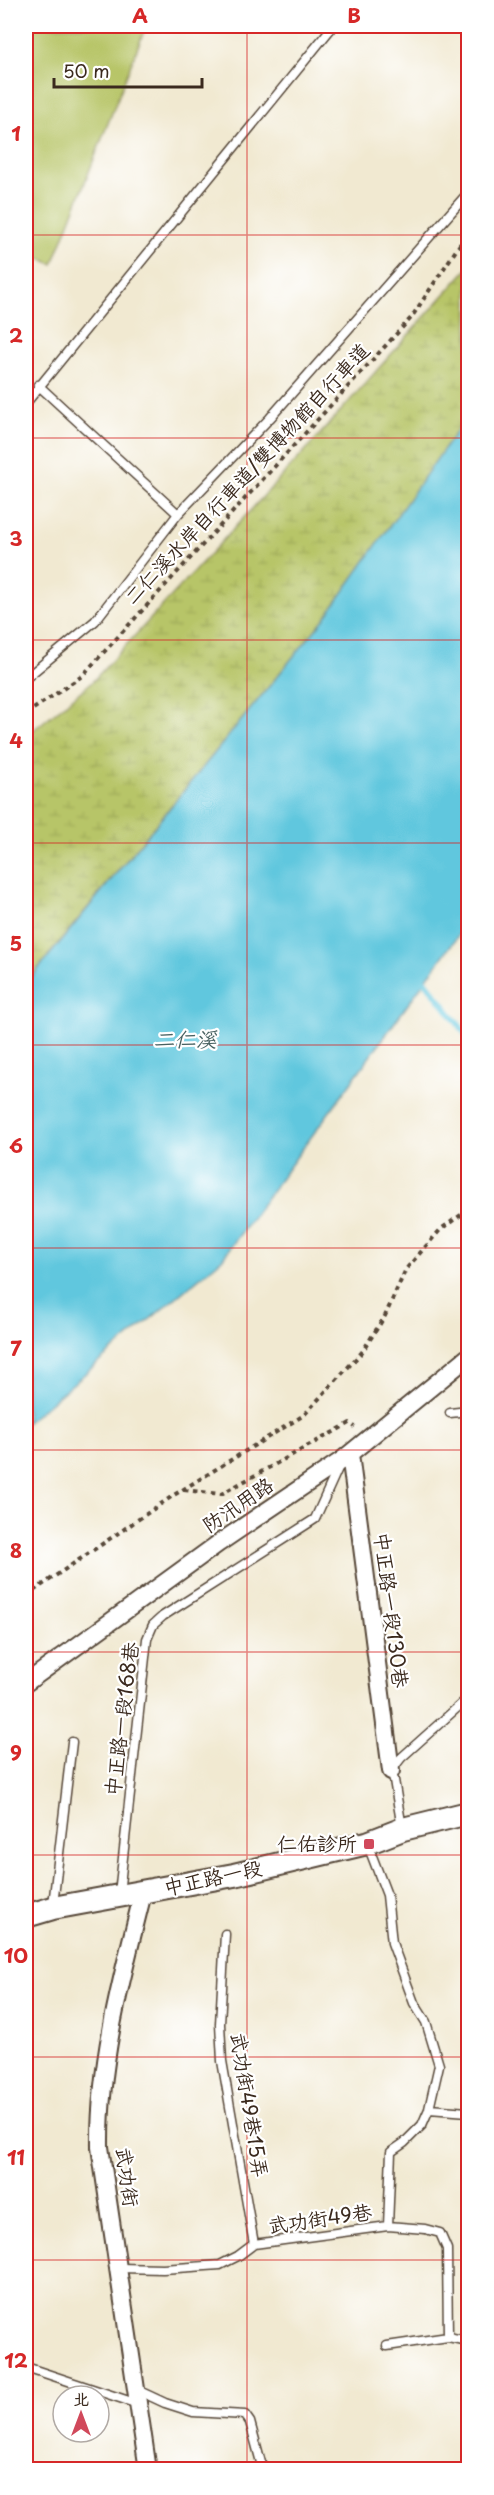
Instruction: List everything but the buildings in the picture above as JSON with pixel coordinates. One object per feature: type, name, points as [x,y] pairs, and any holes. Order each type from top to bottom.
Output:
[{"type":"street","name":"防汛用路","points":[[26,1683],[219,1543],[346,1457],[468,1357]]},
{"type":"street","name":"中正路一段130巷","points":[[346,1457],[391,1772]]},
{"type":"street","name":"中正路一段","points":[[26,1916],[53,1908],[234,1875],[367,1843],[402,1829],[468,1813]]},
{"type":"street","name":"武功街","points":[[143,1893],[111,2021],[100,2121],[100,2147],[148,2469]]},
{"type":"lane","points":[[26,403],[38,385],[333,26]]},
{"type":"lane","points":[[26,678],[95,621],[178,514],[270,418],[468,193]]},
{"type":"lane","points":[[38,385],[178,514]]},
{"type":"lane","points":[[450,1413],[468,1411]]},
{"type":"lane","name":"中正路一段168巷","points":[[118,1896],[147,1639],[153,1625],[163,1616],[315,1519],[346,1457]]},
{"type":"lane","points":[[391,1772],[401,1758],[468,1698]]},
{"type":"lane","points":[[53,1908],[72,1742]]},
{"type":"lane","name":"中正路一段130巷","points":[[391,1772],[402,1829]]},
{"type":"lane","points":[[367,1843],[387,1895],[392,1943],[414,2003],[426,2022],[439,2065],[429,2109],[422,2125],[391,2152],[388,2226]]},
{"type":"lane","name":"武功街49巷15弄","points":[[225,1934],[220,2024],[222,2061],[254,2244]]},
{"type":"lane","points":[[429,2109],[468,2112]]},
{"type":"lane","name":"武功街49巷","points":[[119,2268],[163,2269],[220,2265],[238,2256],[254,2244],[388,2226],[425,2229],[440,2233],[447,2249],[448,2337]]},
{"type":"lane","points":[[387,2346],[448,2337],[468,2341]]},
{"type":"lane","points":[[26,2367],[193,2412],[245,2415],[250,2422],[263,2469]]},
{"type":"path","name":"二仁溪水岸自行車道/雙博物館自行車道","points":[[26,714],[82,676],[411,318],[468,232]]},
{"type":"path","points":[[26,1596],[184,1490],[304,1415],[362,1352],[385,1316],[406,1269],[441,1229],[468,1210]]},
{"type":"path","points":[[184,1490],[221,1494],[350,1423],[369,1439]]},
{"type":"green space","points":[[26,26],[146,26],[53,264],[26,253]]},
{"type":"green space","points":[[468,268],[468,415],[325,618],[26,983],[26,736],[92,682],[296,461]]},
{"type":"water","name":"二仁溪","points":[[468,415],[468,922],[222,1259],[26,1423],[26,984],[325,618]]},
{"type":"waterway","points":[[421,975],[468,1037]]},
{"type":"place","name":"仁佑診所","points":[[369,1844]]}]
